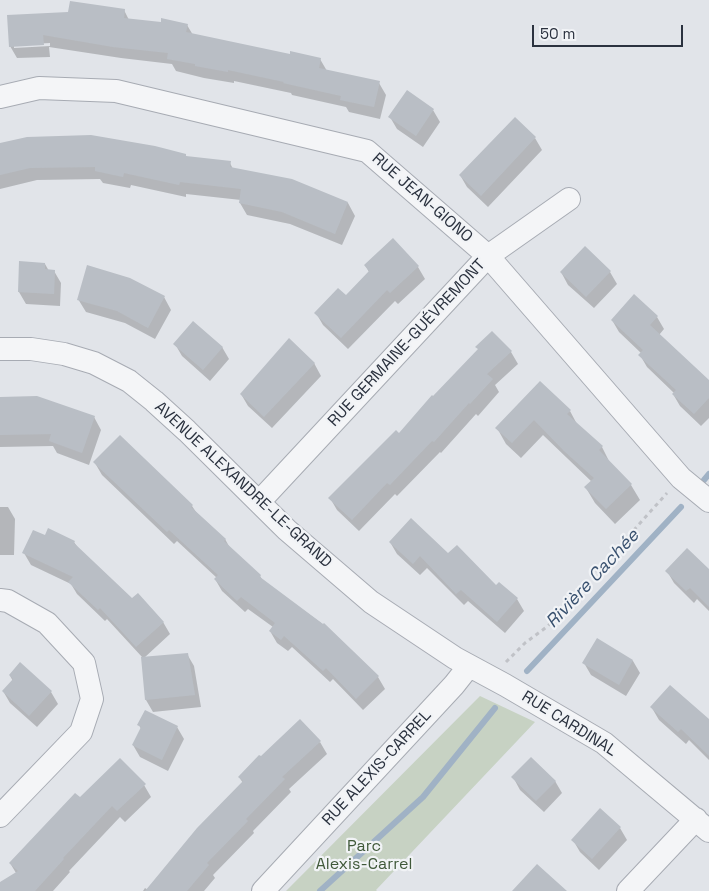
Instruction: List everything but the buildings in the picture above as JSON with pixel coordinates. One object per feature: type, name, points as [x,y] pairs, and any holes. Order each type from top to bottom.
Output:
[{"type":"street","name":"RUE JEAN-GIONO","points":[[0,98],[39,88],[116,90],[367,151],[488,256],[681,478],[709,501]]},
{"type":"street","name":"RUE GERMAINE-GUÉVREMONT","points":[[259,502],[488,256],[569,199]]},
{"type":"street","name":"AVENUE ALEXANDRE-LE-GRAND","points":[[0,349],[31,348],[64,354],[94,363],[117,373],[129,381],[154,401],[319,559],[371,602],[403,625],[469,666]]},
{"type":"street","points":[[0,600],[8,601],[47,623],[84,663],[92,699],[81,732],[0,816]]},
{"type":"street","name":"RUE CARDINAL","points":[[469,666],[505,684],[604,743],[702,825]]},
{"type":"street","name":"RUE ALEXIS-CARREL","points":[[263,891],[448,692],[469,666]]},
{"type":"street","points":[[628,891],[702,825]]},
{"type":"path","points":[[505,663],[525,643],[548,626],[669,490]]},
{"type":"green space","name":"Parc Alexis-Carrel","points":[[480,696],[535,722],[377,891],[286,891]]},
{"type":"waterway","name":"Rivière Cachée","points":[[704,480],[709,474]]},
{"type":"waterway","name":"Rivière Cachée","points":[[527,671],[681,507]]},
{"type":"waterway","name":"Rivière Cachée","points":[[320,891],[423,797],[495,708]]}]
